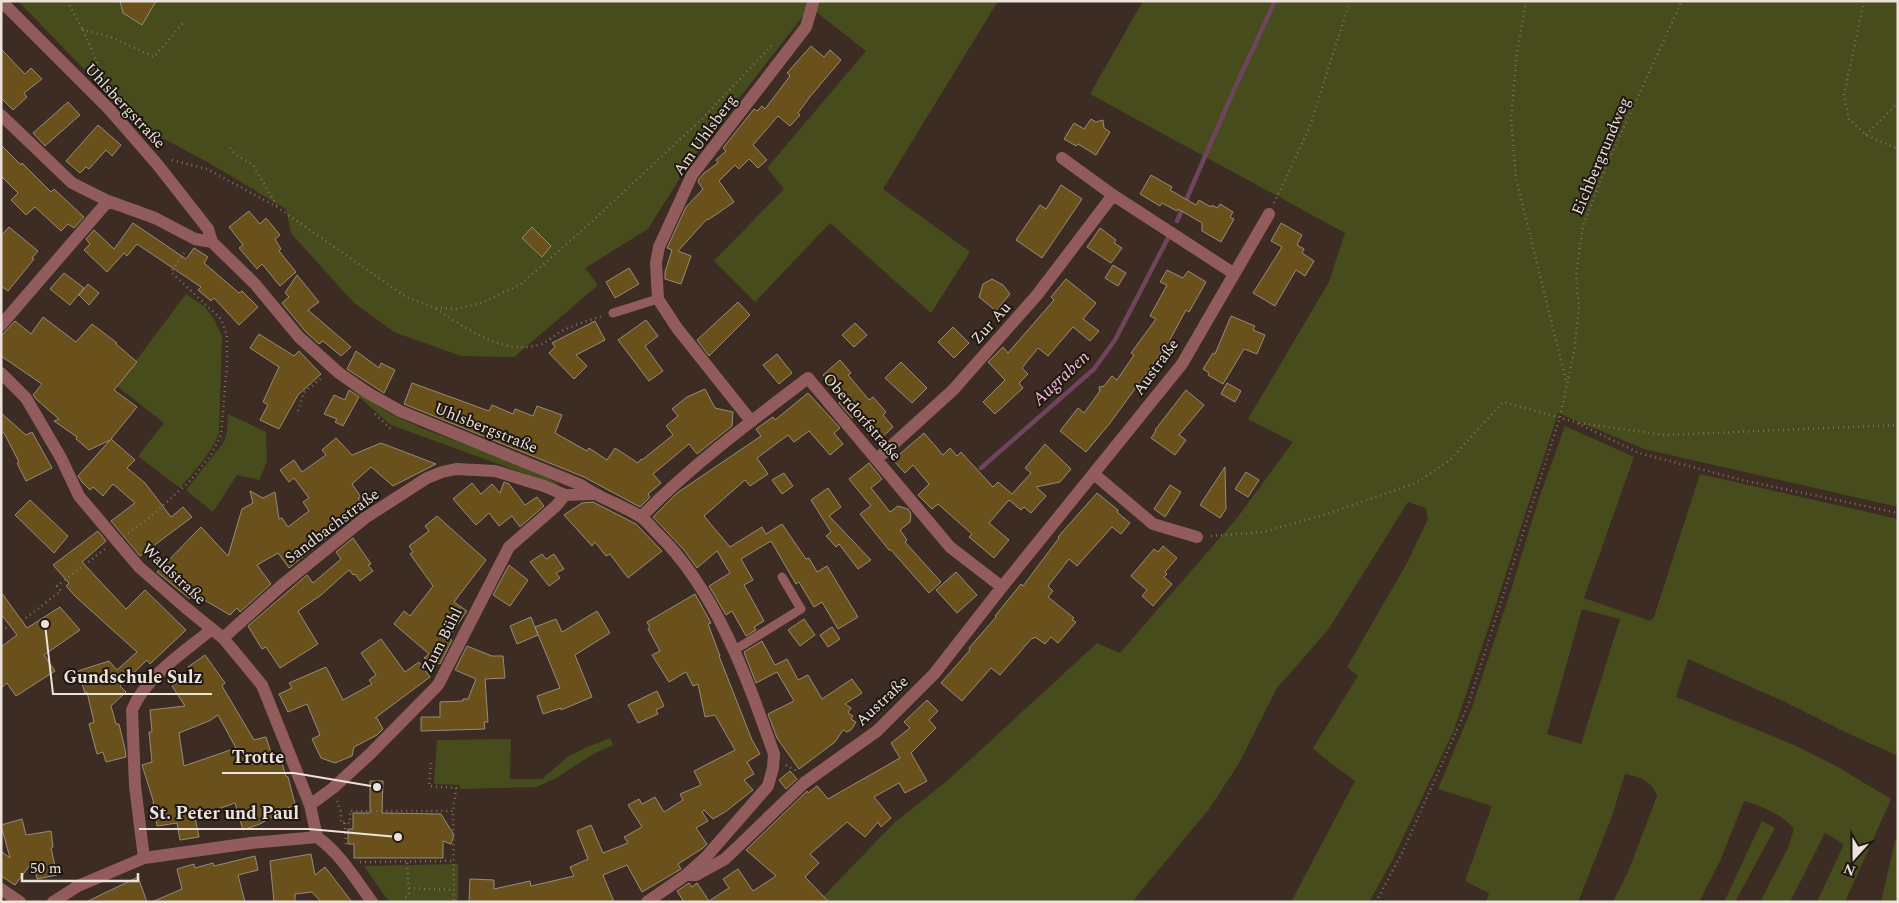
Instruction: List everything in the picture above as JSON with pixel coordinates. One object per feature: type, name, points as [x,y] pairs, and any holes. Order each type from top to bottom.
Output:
[{"type":"street","name":"Uhlsbergstraße","points":[[1,2],[109,109],[157,164],[208,229],[212,242],[254,284],[299,337],[335,369],[368,393],[400,411],[546,470],[580,485],[592,494],[641,517],[675,550],[702,588],[733,651],[774,754],[773,768],[768,786],[706,857],[686,875]]},
{"type":"street","name":"Am Uhlsberg","points":[[751,421],[677,328],[658,299],[656,264],[659,248],[692,175],[806,27],[812,3]]},
{"type":"street","points":[[1,115],[72,183],[108,201],[155,218],[194,239],[212,242]]},
{"type":"street","points":[[1062,158],[1113,195],[1233,273]]},
{"type":"street","name":"Zur Au","points":[[877,459],[954,390],[1038,295],[1113,195]]},
{"type":"street","points":[[1,325],[108,201]]},
{"type":"street","name":"Austraße","points":[[647,902],[686,875],[696,875],[725,859],[804,783],[877,731],[934,674],[1002,586],[1182,364],[1233,273],[1269,214]]},
{"type":"street","name":"Waldstraße","points":[[1,373],[26,398],[61,458],[79,496],[139,567],[224,638],[262,685],[295,763],[310,805]]},
{"type":"street","name":"Oberdorfstraße","points":[[641,517],[670,487],[751,421],[808,378],[950,547],[1002,586]]},
{"type":"street","name":"Sandbachstraße","points":[[224,638],[282,585],[365,518],[427,478],[456,468],[495,471],[544,486],[565,495],[592,494]]},
{"type":"street","points":[[1094,474],[1153,524],[1197,538]]},
{"type":"street","name":"Zum Bühl","points":[[310,805],[333,788],[370,754],[438,685],[509,547],[556,506],[565,495]]},
{"type":"street","points":[[144,858],[135,786],[132,710],[137,699],[152,678],[212,629]]},
{"type":"street","points":[[310,805],[317,837]]},
{"type":"street","points":[[53,902],[78,886],[144,858],[250,843],[317,837],[342,862],[372,902]]},
{"type":"street","points":[[1,889],[20,902]]},
{"type":"lane","points":[[613,313],[658,299]]},
{"type":"lane","points":[[733,651],[801,608],[782,577]]},
{"type":"path","points":[[67,1],[83,30],[109,91],[109,109]]},
{"type":"path","points":[[1269,214],[1309,129],[1350,1]]},
{"type":"path","points":[[1526,1],[1517,53],[1511,119],[1516,178],[1567,382]]},
{"type":"path","name":"Eichbergrundweg","points":[[1376,902],[1403,851],[1468,705],[1560,417],[1574,352],[1579,308],[1576,276],[1583,226],[1607,164],[1682,1]]},
{"type":"path","points":[[1864,1],[1844,95],[1849,118],[1866,135],[1898,149]]},
{"type":"path","points":[[83,30],[111,37],[154,56],[183,23]]},
{"type":"path","points":[[435,308],[457,310],[480,303],[521,284],[587,226],[703,118],[778,39]]},
{"type":"path","points":[[1866,135],[1898,103]]},
{"type":"path","points":[[230,148],[235,154],[253,165],[277,207]]},
{"type":"path","points":[[157,164],[172,160],[207,168],[277,207],[406,297],[435,308],[490,340],[516,347],[540,345],[562,331],[613,313]]},
{"type":"path","points":[[22,620],[61,591],[57,586],[65,579],[148,519],[190,481],[211,455],[222,436],[227,335],[221,318],[171,272],[194,239]]},
{"type":"path","points":[[298,412],[304,392],[335,369]]},
{"type":"path","points":[[1197,538],[1263,532],[1324,515],[1416,483],[1450,460],[1503,402],[1575,422],[1639,453],[1746,481],[1898,513]]},
{"type":"path","points":[[1575,422],[1665,435],[1898,425]]},
{"type":"path","points":[[1,630],[15,624]]},
{"type":"path","points":[[431,763],[430,786],[456,788],[453,810],[454,902]]},
{"type":"path","points":[[341,812],[341,823],[350,823],[350,811],[453,810]]},
{"type":"path","points":[[345,823],[346,845],[349,850]]},
{"type":"path","points":[[342,862],[453,861]]},
{"type":"path","points":[[403,902],[409,893],[407,862]]},
{"type":"path","points":[[409,888],[454,890]]},
{"type":"green space","points":[[18,1],[998,1],[883,189],[970,252],[931,313],[830,223],[755,302],[714,261],[784,189],[767,168],[866,51],[810,7],[692,159],[648,229],[585,268],[598,285],[514,357],[461,356],[394,332],[353,302],[291,233],[286,209],[209,163],[138,125]]},
{"type":"green space","points":[[1143,1],[1898,1],[1898,507],[1644,449],[1558,413],[1454,730],[1392,861],[1369,902],[1291,902],[1355,781],[1313,748],[1358,676],[1347,667],[1407,563],[1428,519],[1426,508],[1408,502],[1328,630],[1277,688],[1238,765],[1209,809],[1132,902],[818,902],[894,823],[947,781],[1097,643],[1120,653],[1237,518],[1293,442],[1248,419],[1329,282],[1345,233],[1090,94]]},
{"type":"green space","points":[[186,294],[205,307],[214,319],[222,336],[219,433],[207,455],[180,488],[138,456],[164,423],[117,386]]},
{"type":"green space","points":[[348,387],[389,413],[424,429],[524,466],[557,483],[559,486],[391,425]]},
{"type":"green space","points":[[228,414],[266,432],[267,462],[259,480],[237,475],[213,512],[186,490],[224,442],[227,432]]},
{"type":"green space","points":[[1565,426],[1634,457],[1584,598],[1650,621],[1654,617],[1700,474],[1898,519],[1898,756],[1783,701],[1688,659],[1676,697],[1794,745],[1836,766],[1891,799],[1845,902],[1817,902],[1844,844],[1825,833],[1790,902],[1760,902],[1787,850],[1794,829],[1789,823],[1765,808],[1744,801],[1720,861],[1699,902],[1613,902],[1628,872],[1657,796],[1645,780],[1625,774],[1611,819],[1578,902],[1486,902],[1489,893],[1465,881],[1492,806],[1438,789],[1471,710],[1538,501]],"holes":[[[1582,609],[1620,619],[1581,744],[1547,734]]]},
{"type":"green space","points":[[610,738],[613,745],[593,754],[558,777],[537,787],[460,789],[460,785],[434,784],[437,740],[511,739],[510,779],[542,779],[569,756]]},
{"type":"green space","points":[[1762,821],[1775,828],[1735,902],[1724,902]]},
{"type":"green space","points":[[1898,834],[1898,902],[1881,902],[1895,841]]},
{"type":"green space","points":[[458,864],[458,902],[392,902],[386,898],[364,866]]},
{"type":"building","points":[[120,1],[156,1],[142,25],[123,13]]},
{"type":"building","points":[[811,46],[824,57],[830,50],[841,60],[809,98],[798,113],[800,115],[790,126],[778,116],[753,145],[767,160],[758,168],[749,159],[739,169],[735,165],[719,181],[734,202],[707,219],[678,251],[691,256],[681,284],[665,279],[665,272],[672,250],[667,248],[686,207],[703,189],[698,182],[699,179],[718,163],[716,160],[726,151],[723,148],[754,109],[757,111],[762,106],[765,109],[790,76],[787,73]]},
{"type":"building","points":[[1,49],[25,74],[31,68],[42,79],[24,93],[27,97],[13,110],[1,98]]},
{"type":"building","points":[[68,102],[80,115],[45,146],[33,133]]},
{"type":"building","points":[[1091,119],[1096,122],[1103,120],[1104,128],[1110,132],[1096,155],[1078,144],[1076,146],[1064,139],[1074,123],[1084,129]]},
{"type":"building","points":[[98,125],[121,145],[112,156],[106,150],[89,169],[86,167],[80,173],[66,161]]},
{"type":"building","points":[[1,145],[51,192],[54,189],[84,217],[74,228],[68,224],[61,231],[35,207],[26,215],[11,200],[18,193],[1,176]]},
{"type":"building","points":[[1151,175],[1172,187],[1170,190],[1196,205],[1199,200],[1211,207],[1212,205],[1217,208],[1220,204],[1233,212],[1230,217],[1234,219],[1221,242],[1202,231],[1202,223],[1178,209],[1177,211],[1162,203],[1160,206],[1140,194]]},
{"type":"building","points":[[1061,185],[1082,199],[1042,258],[1016,240],[1040,205],[1046,209]]},
{"type":"building","points":[[249,211],[260,224],[266,218],[280,235],[275,239],[281,249],[279,251],[296,272],[280,286],[262,264],[257,269],[239,248],[243,245],[229,227]]},
{"type":"building","points":[[133,223],[186,259],[194,248],[208,257],[204,263],[239,293],[242,291],[258,307],[239,325],[214,298],[211,301],[198,290],[201,287],[137,244],[127,256],[124,253],[107,272],[84,250],[90,244],[86,239],[94,230],[114,249]]},
{"type":"building","points":[[1281,223],[1302,235],[1297,245],[1304,249],[1302,253],[1314,261],[1305,276],[1296,270],[1275,306],[1253,293],[1282,247],[1271,241]]},
{"type":"building","points":[[9,227],[38,251],[32,258],[34,259],[8,291],[1,286],[1,236]]},
{"type":"building","points":[[532,227],[551,246],[542,257],[522,238]]},
{"type":"building","points":[[1100,228],[1116,240],[1114,243],[1122,248],[1111,263],[1087,247]]},
{"type":"building","points":[[1113,265],[1126,273],[1118,286],[1105,278]]},
{"type":"building","points":[[629,268],[639,284],[615,298],[606,282]]},
{"type":"building","points":[[1167,270],[1183,278],[1188,271],[1206,282],[1189,312],[1186,310],[1167,345],[1110,423],[1086,452],[1060,431],[1078,408],[1084,413],[1100,391],[1099,387],[1104,386],[1112,376],[1117,380],[1134,355],[1131,353],[1156,319],[1150,316],[1167,285],[1160,282]]},
{"type":"building","points":[[64,273],[84,288],[70,305],[50,289]]},
{"type":"building","points":[[297,275],[319,302],[308,310],[351,347],[341,356],[323,341],[319,344],[305,331],[282,303],[289,297],[285,293]]},
{"type":"building","points":[[992,279],[1003,285],[1010,294],[996,311],[979,297],[983,284]]},
{"type":"building","points":[[1066,279],[1096,303],[1083,319],[1099,331],[1090,341],[1073,327],[1048,356],[1038,348],[1022,368],[1028,374],[1019,383],[1023,388],[995,414],[983,402],[1005,380],[988,362],[1003,347],[1008,353],[1054,300],[1051,297]]},
{"type":"building","points":[[88,284],[99,293],[89,305],[79,295]]},
{"type":"building","points":[[738,302],[750,315],[709,356],[697,340]]},
{"type":"building","points":[[1231,316],[1255,326],[1253,330],[1265,335],[1257,354],[1244,349],[1223,384],[1208,375],[1209,373],[1203,369],[1213,353],[1215,354]]},
{"type":"building","points":[[43,317],[76,342],[92,324],[117,343],[137,362],[114,390],[137,407],[111,439],[135,460],[127,468],[145,483],[171,517],[183,507],[192,517],[140,556],[111,521],[135,503],[113,484],[103,496],[93,487],[90,490],[78,476],[110,440],[89,450],[76,439],[77,437],[54,421],[59,419],[33,395],[42,384],[1,356],[1,336],[15,321],[31,334]]},
{"type":"building","points":[[646,320],[658,336],[645,346],[663,371],[649,381],[618,340]]},
{"type":"building","points":[[595,321],[605,340],[576,355],[587,366],[574,379],[549,353],[555,347],[552,343]]},
{"type":"building","points":[[855,323],[867,335],[854,347],[842,335]]},
{"type":"building","points":[[953,327],[969,343],[954,358],[938,342]]},
{"type":"building","points":[[259,334],[294,356],[299,351],[321,374],[298,395],[279,429],[260,420],[268,405],[263,402],[279,367],[250,348]]},
{"type":"building","points":[[356,351],[379,368],[381,363],[395,370],[384,393],[347,369]]},
{"type":"building","points":[[777,354],[792,373],[779,384],[763,365]]},
{"type":"building","points":[[840,360],[851,373],[848,375],[869,400],[873,397],[886,412],[883,415],[893,427],[878,441],[855,415],[852,418],[839,403],[844,398],[823,375]]},
{"type":"building","points":[[901,362],[927,388],[912,403],[885,378]]},
{"type":"building","points":[[412,383],[489,411],[492,405],[513,414],[515,409],[533,416],[537,406],[562,415],[555,433],[587,451],[589,448],[607,460],[615,448],[638,463],[673,435],[666,426],[678,416],[672,409],[687,397],[705,389],[715,408],[733,412],[732,426],[697,454],[689,444],[653,474],[661,483],[648,494],[650,497],[640,507],[584,477],[404,404]]},
{"type":"building","points":[[1227,383],[1241,391],[1235,402],[1221,394]]},
{"type":"building","points":[[349,390],[359,397],[343,426],[335,422],[337,419],[324,414],[334,395],[345,400]]},
{"type":"building","points":[[1186,390],[1204,405],[1179,435],[1186,440],[1175,455],[1151,438]]},
{"type":"building","points":[[808,393],[840,428],[834,433],[843,444],[830,455],[809,431],[794,442],[788,435],[757,458],[768,474],[750,486],[745,480],[704,516],[730,547],[762,527],[766,534],[782,524],[806,559],[809,558],[817,572],[827,566],[858,617],[838,629],[822,602],[814,607],[799,582],[796,584],[771,541],[741,559],[753,580],[744,585],[764,621],[754,627],[756,630],[746,636],[732,611],[726,615],[709,586],[730,573],[717,551],[697,568],[684,550],[653,517],[677,493],[761,436],[756,429],[773,417],[775,420]]},
{"type":"building","points":[[1,413],[26,435],[32,432],[52,468],[26,481],[17,463],[19,462],[4,433],[1,431]]},
{"type":"building","points":[[924,433],[943,455],[950,448],[957,456],[961,452],[993,487],[998,482],[1012,494],[1031,473],[1025,468],[1045,444],[1071,469],[1060,482],[1036,487],[1046,496],[1031,513],[1024,507],[1021,510],[1009,500],[989,523],[1009,540],[994,558],[969,537],[972,534],[938,504],[932,509],[918,495],[929,484],[913,465],[905,473],[893,460]]},
{"type":"building","points":[[336,438],[352,455],[381,443],[436,464],[393,486],[371,467],[352,484],[361,497],[358,498],[365,508],[289,568],[278,553],[257,565],[271,584],[240,612],[237,608],[230,615],[194,594],[190,599],[157,572],[201,527],[228,556],[242,509],[253,503],[250,491],[263,498],[275,492],[279,519],[282,518],[288,527],[309,511],[303,502],[309,498],[294,478],[289,482],[280,470],[294,460],[302,472],[326,455],[322,450]]},
{"type":"building","points":[[869,463],[882,479],[871,488],[890,512],[898,506],[908,509],[911,514],[910,522],[900,530],[907,540],[905,542],[941,582],[929,593],[889,550],[860,514],[871,506],[849,479]]},
{"type":"building","points":[[1225,467],[1226,509],[1220,518],[1200,505]]},
{"type":"building","points":[[1246,472],[1259,480],[1248,497],[1235,489]]},
{"type":"building","points":[[784,473],[793,486],[782,494],[772,480]]},
{"type":"building","points":[[504,482],[509,484],[525,505],[537,497],[544,506],[520,527],[512,516],[499,526],[489,513],[476,525],[453,499],[472,483],[481,494],[492,484],[500,493]]},
{"type":"building","points":[[1170,485],[1181,492],[1165,517],[1154,509]]},
{"type":"building","points":[[828,488],[841,507],[829,516],[871,560],[858,569],[839,544],[836,547],[826,536],[831,532],[811,500]]},
{"type":"building","points":[[1097,493],[1118,510],[1117,512],[1130,523],[1121,534],[1112,527],[1077,566],[1069,559],[1048,586],[1053,591],[1048,597],[1074,618],[1072,620],[1076,622],[1058,643],[1051,637],[1045,644],[1035,637],[1032,638],[1000,675],[991,668],[962,701],[941,683],[970,650],[969,648],[1021,584],[1023,586],[1058,537]]},
{"type":"building","points":[[30,500],[68,536],[54,553],[15,515]]},
{"type":"building","points":[[593,502],[636,524],[662,551],[628,578],[610,554],[606,556],[595,542],[592,546],[564,515],[582,503]]},
{"type":"building","points":[[437,516],[486,560],[454,602],[467,611],[448,638],[452,640],[440,664],[424,658],[429,654],[394,624],[404,611],[410,616],[433,586],[410,554],[413,552],[409,546],[429,531],[425,526]]},
{"type":"building","points":[[98,531],[106,541],[82,562],[126,609],[145,590],[186,630],[150,664],[147,660],[120,686],[126,692],[111,706],[116,724],[119,724],[126,757],[106,762],[103,752],[97,754],[89,724],[94,722],[87,692],[85,693],[78,671],[109,661],[117,670],[137,652],[76,597],[66,586],[69,583],[53,565]]},
{"type":"building","points":[[353,538],[371,564],[368,565],[373,571],[360,581],[349,570],[321,595],[298,611],[318,644],[280,668],[266,647],[262,649],[248,626],[307,575],[313,583],[341,559],[336,552]]},
{"type":"building","points":[[1163,546],[1177,558],[1165,572],[1167,574],[1164,577],[1172,584],[1153,606],[1142,596],[1147,590],[1131,576],[1154,549],[1158,552]]},
{"type":"building","points":[[542,554],[546,559],[554,554],[564,569],[556,573],[560,578],[549,586],[530,562]]},
{"type":"building","points":[[509,565],[528,580],[510,606],[493,595]]},
{"type":"building","points":[[956,572],[977,595],[957,613],[936,590]]},
{"type":"building","points":[[1,592],[27,628],[60,607],[80,630],[44,655],[55,671],[16,696],[7,683],[1,688],[1,647],[17,635],[1,614]]},
{"type":"building","points":[[695,594],[711,623],[708,624],[719,656],[752,740],[760,754],[747,762],[754,774],[744,780],[753,790],[713,819],[704,810],[702,812],[708,821],[696,828],[707,844],[678,864],[681,869],[642,892],[627,865],[603,875],[614,902],[469,902],[470,879],[494,880],[494,889],[530,881],[531,886],[574,876],[570,867],[588,859],[577,831],[591,825],[603,853],[628,843],[624,837],[642,827],[628,805],[639,799],[642,804],[655,797],[664,812],[683,800],[680,794],[701,785],[694,771],[735,750],[715,715],[705,717],[698,684],[693,686],[686,672],[669,682],[652,655],[660,651],[648,629],[650,628],[647,622]]},
{"type":"building","points":[[597,611],[610,633],[575,655],[592,697],[561,710],[561,708],[543,714],[537,696],[560,688],[535,627],[556,619],[562,632]]},
{"type":"building","points":[[531,617],[538,635],[517,644],[510,626]]},
{"type":"building","points":[[804,619],[815,635],[800,646],[788,630]]},
{"type":"building","points":[[832,627],[840,639],[828,647],[820,635]]},
{"type":"building","points":[[381,639],[405,672],[419,662],[430,677],[375,718],[377,718],[383,729],[377,735],[354,747],[352,756],[335,763],[321,758],[312,739],[320,735],[307,704],[288,712],[279,694],[292,688],[289,683],[326,667],[343,700],[372,684],[369,680],[376,675],[361,653]]},
{"type":"building","points":[[762,641],[775,665],[787,659],[798,680],[808,675],[822,699],[852,679],[862,693],[845,704],[851,708],[848,713],[853,716],[851,719],[856,722],[851,730],[847,732],[843,730],[835,742],[799,769],[777,738],[768,714],[794,701],[777,672],[756,683],[744,652]]},
{"type":"building","points":[[467,646],[492,656],[503,656],[505,678],[485,679],[488,722],[484,722],[485,729],[421,731],[421,717],[440,717],[440,702],[468,699],[476,679],[455,670]]},
{"type":"building","points":[[205,655],[225,683],[222,686],[254,740],[266,737],[274,762],[281,760],[288,777],[295,804],[260,824],[243,830],[235,803],[195,817],[199,837],[180,840],[177,823],[157,826],[153,800],[142,765],[152,762],[149,732],[152,732],[150,710],[185,706],[172,686],[192,673],[188,667]],"holes":[[[218,715],[236,748],[184,766],[179,733],[209,721]]]},
{"type":"building","points":[[657,691],[664,706],[656,710],[658,714],[638,723],[628,705]]},
{"type":"building","points":[[927,700],[938,711],[929,720],[936,728],[911,753],[927,781],[905,793],[899,783],[874,797],[891,818],[881,827],[878,822],[865,837],[847,822],[810,854],[819,863],[805,877],[829,902],[684,902],[677,891],[689,883],[692,887],[697,883],[709,901],[729,888],[723,879],[738,869],[753,891],[776,876],[746,850],[807,791],[808,793],[817,786],[828,799],[900,758],[891,743],[910,728],[904,722]]},
{"type":"building","points":[[790,771],[797,779],[786,789],[779,780]]},
{"type":"building","points":[[370,781],[383,781],[382,813],[441,814],[454,835],[451,844],[443,841],[443,858],[354,858],[354,844],[348,844],[348,829],[353,829],[353,813],[370,813]]},
{"type":"building","points":[[22,819],[26,835],[51,831],[53,847],[51,848],[57,875],[37,879],[33,861],[15,885],[1,876],[1,851],[10,858],[1,825]]},
{"type":"building","points":[[311,854],[315,875],[325,867],[352,902],[321,902],[312,892],[295,894],[295,902],[274,902],[270,861]]},
{"type":"building","points":[[255,856],[258,870],[238,875],[245,902],[152,902],[182,889],[177,869],[194,864],[195,868],[213,863],[214,866]]},
{"type":"building","points":[[138,877],[147,902],[86,902]]},
{"type":"waterway","name":"Augraben","points":[[1177,221],[1275,1]]},
{"type":"waterway","name":"Augraben","points":[[981,468],[1094,369],[1115,340],[1168,238]]},
{"type":"place","name":"Gundschule Sulz","points":[[45,624]]},
{"type":"place","name":"Trotte","points":[[377,787]]},
{"type":"place","name":"St. Peter und Paul","points":[[398,837]]}]
